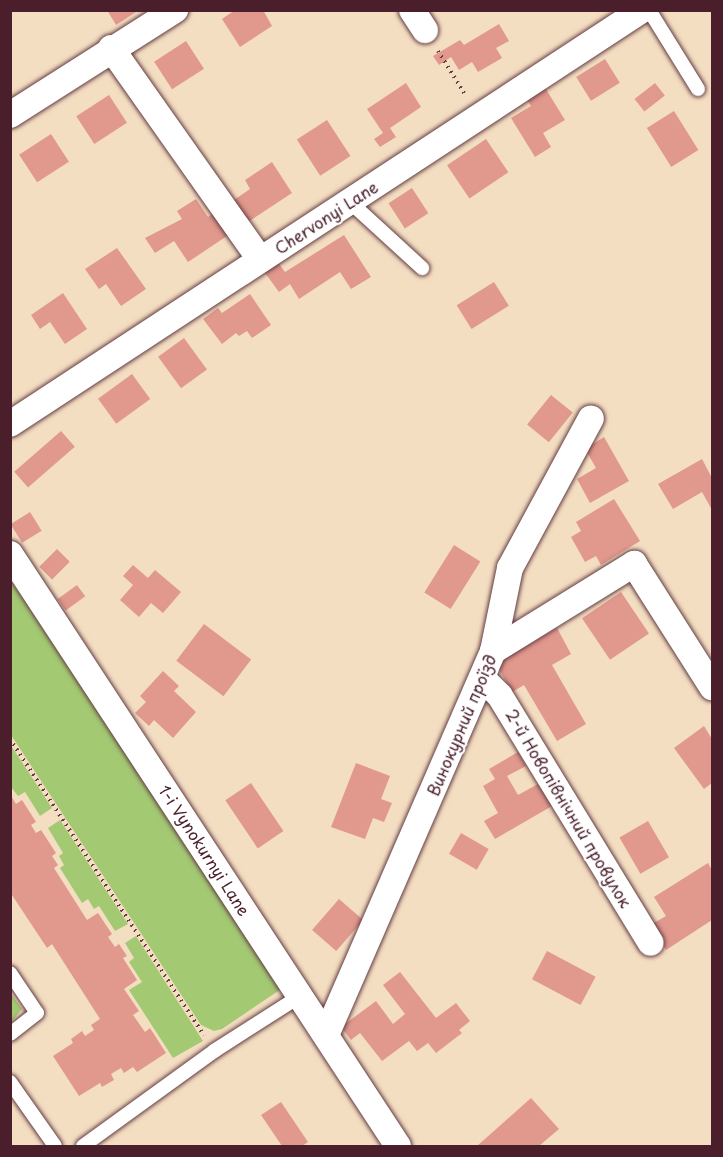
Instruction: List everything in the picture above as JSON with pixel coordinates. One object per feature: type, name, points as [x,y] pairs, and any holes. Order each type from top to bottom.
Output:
[{"type":"street","points":[[10,115],[111,48],[175,10]]},
{"type":"street","name":"Chervonyi Lane","points":[[10,424],[642,10]]},
{"type":"street","points":[[111,48],[260,259]]},
{"type":"street","name":"Винокурний проїзд","points":[[327,1033],[493,651],[510,568],[591,418]]},
{"type":"street","name":"1-i Vynokurnyi Lane","points":[[10,554],[300,996],[327,1033],[398,1146]]},
{"type":"street","points":[[493,651],[634,564],[712,687]]},
{"type":"street","name":"2-й Новопівнічний провулок","points":[[482,678],[500,696],[651,943]]},
{"type":"lane","points":[[649,10],[698,89]]},
{"type":"lane","points":[[350,202],[422,268]]},
{"type":"lane","points":[[10,973],[37,1013],[10,1034]]},
{"type":"lane","points":[[83,1146],[214,1051],[300,996]]},
{"type":"lane","points":[[10,1082],[56,1146]]},
{"type":"path","points":[[418,20],[480,116]]},
{"type":"path","points":[[10,739],[214,1051]]},
{"type":"green space","points":[[10,579],[281,989],[222,1029],[214,1031],[201,1025],[11,735]]},
{"type":"green space","points":[[10,744],[52,808],[40,816],[25,792],[18,796],[11,787]]},
{"type":"green space","points":[[60,820],[128,924],[115,931],[99,906],[94,909],[88,899],[82,903],[60,868],[64,865],[59,856],[63,853],[48,828]]},
{"type":"green space","points":[[136,936],[203,1041],[173,1058],[129,990],[142,982],[129,962],[134,958],[125,943]]},
{"type":"green space","points":[[10,992],[22,1009],[11,1022],[10,1022]]},
{"type":"building","points":[[107,10],[139,10],[116,25]]},
{"type":"building","points":[[235,10],[263,10],[272,26],[240,47],[222,19]]},
{"type":"building","points":[[499,24],[509,41],[496,48],[502,58],[478,72],[472,62],[459,70],[451,57],[439,65],[433,56],[460,40],[464,45]]},
{"type":"building","points":[[186,41],[204,69],[172,89],[154,62]]},
{"type":"building","points":[[605,59],[620,83],[591,101],[576,77]]},
{"type":"building","points":[[406,83],[421,107],[390,128],[396,137],[380,147],[374,139],[383,133],[367,109]]},
{"type":"building","points":[[655,83],[665,96],[644,112],[635,99]]},
{"type":"building","points":[[544,86],[565,120],[543,133],[551,147],[535,157],[511,118],[531,106],[526,98]]},
{"type":"building","points":[[109,95],[127,123],[94,144],[76,116]]},
{"type":"building","points":[[674,111],[698,150],[671,167],[647,128]]},
{"type":"building","points":[[327,120],[350,156],[320,176],[297,140]]},
{"type":"building","points":[[51,134],[69,162],[37,182],[19,155]]},
{"type":"building","points":[[486,139],[508,172],[469,198],[447,165]]},
{"type":"building","points":[[272,162],[292,193],[248,222],[234,200],[250,189],[245,180]]},
{"type":"building","points":[[412,188],[428,213],[405,228],[389,203]]},
{"type":"building","points":[[196,199],[208,217],[215,212],[230,234],[188,262],[174,241],[155,253],[145,238],[182,219],[177,211]]},
{"type":"building","points":[[344,235],[371,277],[351,289],[340,272],[299,299],[290,284],[279,292],[260,266],[274,257],[285,272]]},
{"type":"building","points":[[117,248],[146,289],[121,306],[106,284],[99,289],[85,269]]},
{"type":"building","points":[[494,282],[509,306],[472,329],[457,305]]},
{"type":"building","points":[[63,293],[87,329],[65,344],[50,322],[40,329],[31,315]]},
{"type":"building","points":[[250,294],[271,325],[252,338],[247,331],[239,336],[236,333],[222,344],[203,319],[218,308],[222,313]]},
{"type":"building","points":[[184,338],[207,370],[181,388],[158,357]]},
{"type":"building","points":[[132,374],[150,399],[116,424],[98,399]]},
{"type":"building","points":[[551,395],[573,413],[549,442],[527,425]]},
{"type":"building","points":[[61,431],[75,447],[28,488],[14,472]]},
{"type":"building","points":[[604,437],[629,481],[590,503],[577,479],[596,468],[585,449]]},
{"type":"building","points":[[702,459],[712,478],[712,510],[702,492],[673,509],[658,484]]},
{"type":"building","points":[[614,499],[640,541],[601,565],[596,556],[585,562],[571,537],[581,531],[576,522]]},
{"type":"building","points":[[30,512],[42,531],[22,543],[10,524]]},
{"type":"building","points":[[454,545],[480,561],[451,609],[424,592]]},
{"type":"building","points":[[57,549],[70,562],[52,579],[39,567]]},
{"type":"building","points":[[133,565],[148,578],[155,570],[181,592],[163,613],[151,603],[139,617],[120,600],[133,585],[123,576]]},
{"type":"building","points":[[77,585],[85,596],[66,610],[58,599]]},
{"type":"building","points":[[621,592],[649,633],[610,660],[582,618]]},
{"type":"building","points":[[204,624],[251,660],[223,696],[176,661]]},
{"type":"building","points":[[557,628],[571,654],[552,665],[586,724],[557,741],[524,685],[512,692],[496,664]]},
{"type":"building","points":[[163,671],[179,686],[174,691],[196,712],[173,738],[154,720],[149,726],[135,713],[146,702],[140,696]]},
{"type":"building","points":[[704,726],[712,739],[712,783],[704,789],[674,748]]},
{"type":"building","points":[[518,752],[526,766],[507,776],[518,795],[538,784],[552,806],[495,839],[484,821],[498,813],[483,786],[495,779],[489,769]]},
{"type":"building","points":[[356,763],[390,776],[381,799],[392,803],[384,822],[373,818],[365,839],[331,827]]},
{"type":"building","points":[[251,783],[283,831],[258,848],[225,800]]},
{"type":"building","points":[[10,794],[16,804],[22,800],[36,822],[31,825],[36,833],[41,830],[56,853],[52,856],[58,865],[54,868],[87,920],[98,913],[112,934],[108,937],[115,947],[119,944],[127,956],[123,958],[137,980],[124,989],[139,1011],[133,1015],[145,1032],[150,1028],[166,1053],[137,1072],[133,1067],[124,1073],[121,1068],[111,1074],[114,1080],[102,1087],[100,1083],[79,1096],[53,1056],[73,1043],[71,1039],[82,1031],[85,1036],[94,1030],[91,1025],[100,1019],[52,944],[47,948],[10,892]]},
{"type":"building","points":[[648,821],[669,857],[640,874],[619,838]]},
{"type":"building","points":[[461,833],[489,849],[477,870],[449,854]]},
{"type":"building","points":[[708,863],[712,870],[712,920],[666,950],[650,925],[666,916],[654,897]]},
{"type":"building","points":[[339,899],[363,920],[336,951],[312,930]]},
{"type":"building","points":[[547,951],[596,977],[581,1005],[532,979]]},
{"type":"building","points":[[400,972],[436,1018],[456,1003],[470,1021],[459,1030],[462,1033],[436,1053],[428,1043],[417,1051],[409,1041],[382,1061],[360,1033],[351,1040],[341,1027],[376,1001],[393,1024],[405,1014],[383,985]]},
{"type":"building","points":[[531,1098],[559,1129],[539,1146],[477,1146]]},
{"type":"building","points":[[281,1102],[308,1142],[302,1146],[282,1146],[261,1115]]}]
